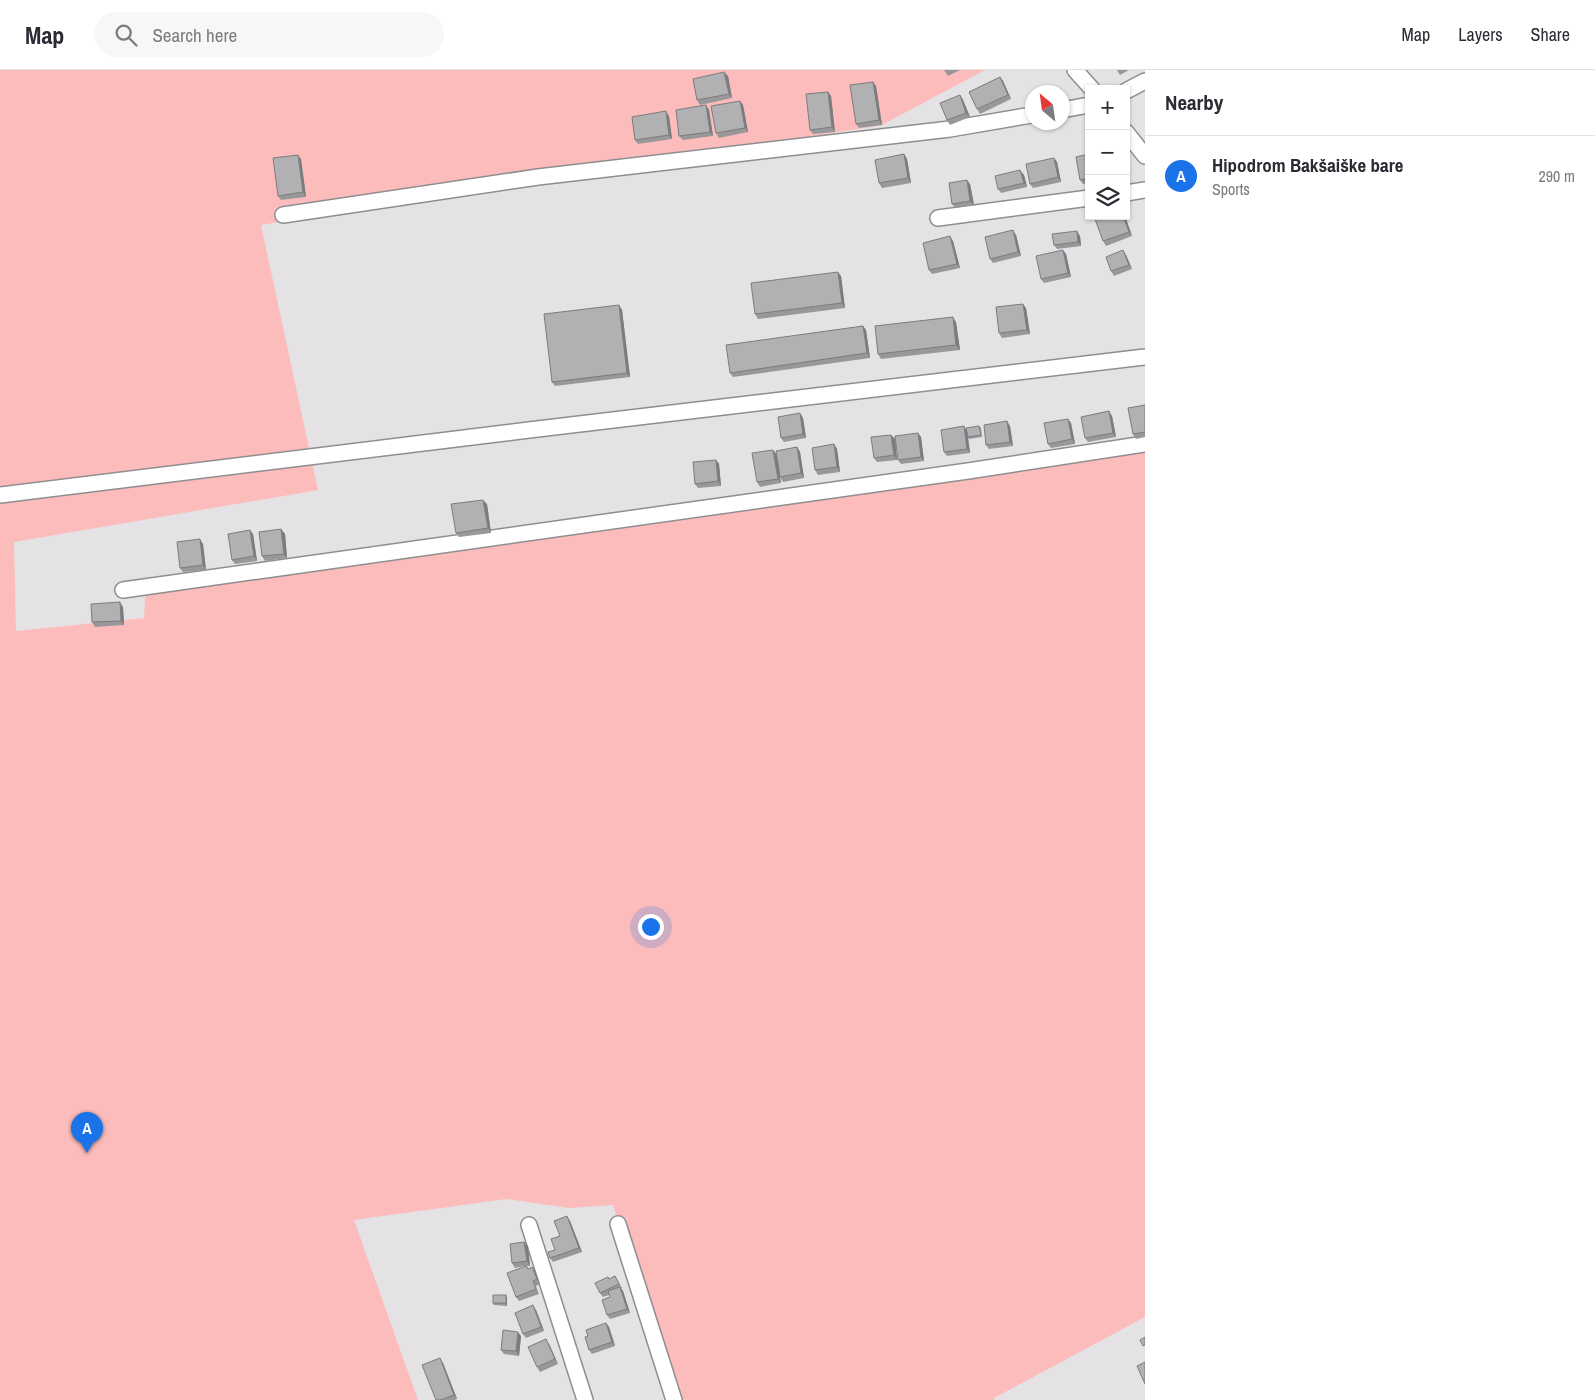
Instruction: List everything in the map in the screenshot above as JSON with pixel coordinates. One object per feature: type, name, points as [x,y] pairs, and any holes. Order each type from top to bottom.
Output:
[{"type":"street","points":[[1076,70],[1089,85]]},
{"type":"street","points":[[1130,89],[1145,82]]},
{"type":"street","points":[[1070,109],[1085,107]]},
{"type":"street","points":[[283,215],[538,177],[950,129],[1025,116]]},
{"type":"street","points":[[1130,137],[1145,156]]},
{"type":"street","points":[[1130,192],[1145,190]]},
{"type":"street","points":[[938,218],[1085,199]]},
{"type":"street","points":[[0,495],[529,430],[1145,358]]},
{"type":"street","points":[[123,590],[968,471],[1145,444]]},
{"type":"street","points":[[618,1224],[674,1400]]},
{"type":"street","points":[[529,1225],[585,1400]]},
{"type":"shaded area","points":[[0,70],[985,70],[882,125],[261,225],[318,490],[14,542],[16,631],[144,618],[146,583],[1145,446],[1145,1317],[994,1398],[994,1400],[674,1400],[613,1205],[569,1208],[506,1199],[354,1220],[418,1400],[0,1400]]},
{"type":"building","points":[[724,72],[729,94],[697,100],[693,79]]},
{"type":"building","points":[[1000,77],[1008,95],[977,109],[969,92]]},
{"type":"building","points":[[873,82],[879,120],[856,124],[850,85]]},
{"type":"building","points":[[828,92],[832,127],[810,130],[806,94]]},
{"type":"building","points":[[960,95],[966,113],[947,120],[940,103]]},
{"type":"building","points":[[740,101],[745,128],[716,133],[711,106]]},
{"type":"building","points":[[706,105],[710,132],[679,136],[676,110]]},
{"type":"building","points":[[666,111],[669,135],[635,140],[632,117]]},
{"type":"building","points":[[904,154],[908,178],[879,183],[875,160]]},
{"type":"building","points":[[298,155],[303,192],[278,196],[273,158]]},
{"type":"building","points":[[1085,155],[1085,179],[1080,180],[1076,157]]},
{"type":"building","points":[[1054,158],[1058,177],[1030,184],[1026,164]]},
{"type":"building","points":[[1020,170],[1024,183],[998,189],[995,176]]},
{"type":"building","points":[[967,180],[970,201],[952,204],[949,183]]},
{"type":"building","points":[[1095,220],[1124,220],[1129,232],[1103,241]]},
{"type":"building","points":[[1013,230],[1018,252],[990,259],[985,237]]},
{"type":"building","points":[[1077,231],[1078,242],[1054,245],[1052,234]]},
{"type":"building","points":[[950,236],[957,264],[929,270],[923,243]]},
{"type":"building","points":[[1063,250],[1068,273],[1041,279],[1036,256]]},
{"type":"building","points":[[1123,250],[1129,265],[1111,271],[1106,257]]},
{"type":"building","points":[[838,272],[842,303],[755,314],[751,283]]},
{"type":"building","points":[[1023,304],[1027,330],[999,333],[996,307]]},
{"type":"building","points":[[619,305],[627,373],[552,382],[544,314]]},
{"type":"building","points":[[953,317],[956,345],[878,354],[875,326]]},
{"type":"building","points":[[863,326],[867,353],[730,373],[726,345]]},
{"type":"building","points":[[1145,405],[1145,432],[1133,434],[1128,408]]},
{"type":"building","points":[[1109,411],[1113,433],[1085,438],[1081,417]]},
{"type":"building","points":[[800,413],[803,434],[781,438],[778,417]]},
{"type":"building","points":[[1068,419],[1072,439],[1048,444],[1044,423]]},
{"type":"building","points":[[1007,421],[1010,442],[986,445],[984,425]]},
{"type":"building","points":[[964,426],[967,449],[944,452],[941,430]]},
{"type":"building","points":[[979,426],[981,435],[968,437],[966,428]]},
{"type":"building","points":[[918,433],[921,457],[898,460],[895,436]]},
{"type":"building","points":[[891,435],[894,455],[874,458],[871,437]]},
{"type":"building","points":[[834,444],[837,467],[815,470],[812,448]]},
{"type":"building","points":[[797,447],[801,473],[780,477],[776,451]]},
{"type":"building","points":[[773,450],[778,479],[757,482],[752,453]]},
{"type":"building","points":[[716,460],[718,481],[695,484],[693,462]]},
{"type":"building","points":[[483,500],[488,528],[456,533],[451,504]]},
{"type":"building","points":[[281,529],[284,554],[262,556],[259,532]]},
{"type":"building","points":[[250,530],[254,556],[232,560],[228,534]]},
{"type":"building","points":[[200,539],[203,565],[180,568],[177,542]]},
{"type":"building","points":[[120,602],[121,621],[92,622],[91,604]]},
{"type":"building","points":[[567,1216],[579,1248],[550,1258],[548,1252],[555,1250],[551,1239],[560,1236],[554,1221]]},
{"type":"building","points":[[524,1242],[527,1261],[512,1263],[510,1244]]},
{"type":"building","points":[[526,1266],[528,1269],[532,1267],[537,1279],[533,1281],[536,1289],[516,1297],[507,1273]]},
{"type":"building","points":[[615,1276],[619,1284],[600,1293],[595,1283]]},
{"type":"building","points":[[620,1287],[627,1309],[607,1315],[602,1300],[610,1297],[608,1291]]},
{"type":"building","points":[[493,1295],[506,1295],[506,1303],[493,1303]]},
{"type":"building","points":[[533,1305],[541,1327],[523,1334],[515,1313]]},
{"type":"building","points":[[606,1323],[612,1342],[589,1350],[585,1337],[588,1336],[586,1330]]},
{"type":"building","points":[[503,1330],[518,1332],[516,1351],[501,1350]]},
{"type":"building","points":[[1145,1337],[1145,1345],[1143,1346],[1140,1340]]},
{"type":"building","points":[[546,1339],[555,1359],[537,1367],[528,1347]]},
{"type":"building","points":[[440,1358],[454,1395],[436,1400],[422,1365]]},
{"type":"building","points":[[1145,1362],[1145,1384],[1137,1366]]},
{"type":"place","name":"Hipodrom Bakšaiške bare","points":[[87,1153]]}]
